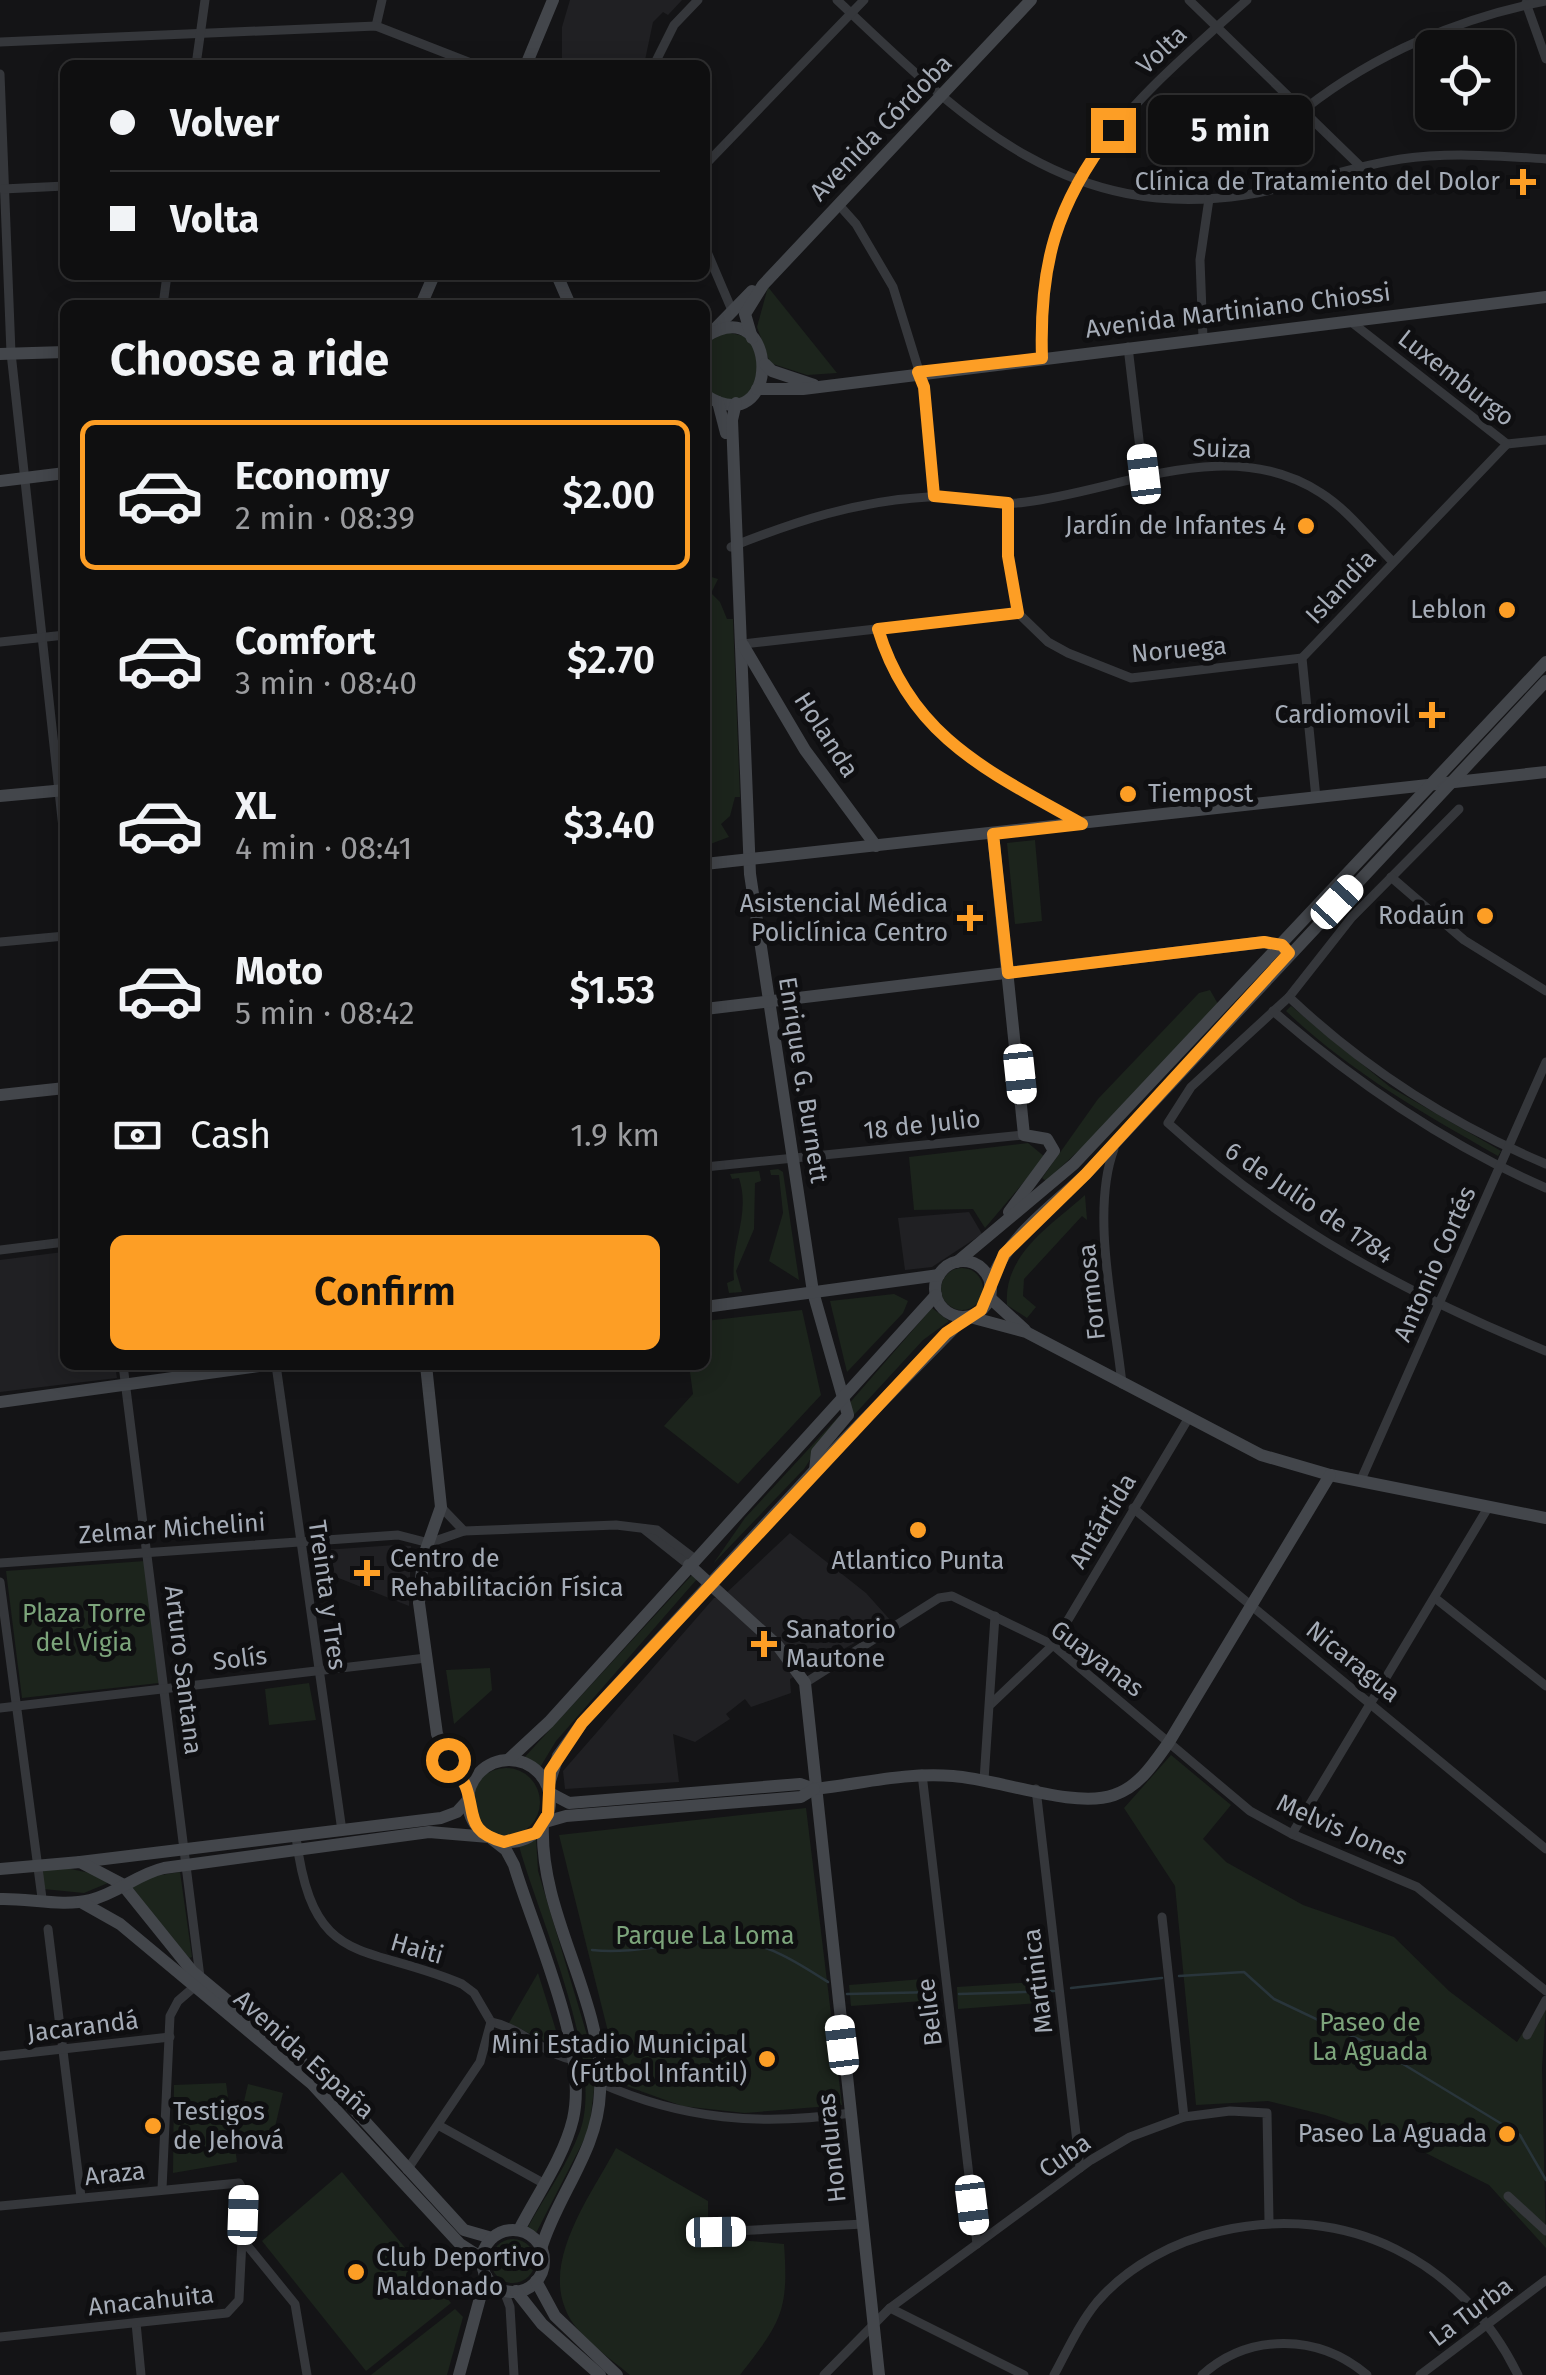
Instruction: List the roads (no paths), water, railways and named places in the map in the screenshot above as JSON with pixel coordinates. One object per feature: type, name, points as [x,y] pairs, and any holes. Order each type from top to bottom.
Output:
[{"type":"street","points":[[197,60],[205,0]]},
{"type":"street","points":[[376,26],[382,0]]},
{"type":"street","points":[[528,60],[553,0]]},
{"type":"street","points":[[656,60],[674,25],[698,0]]},
{"type":"street","points":[[837,0],[942,98],[1000,143],[1078,180],[1159,197],[1209,199],[1287,186],[1360,166],[1444,156],[1546,160]]},
{"type":"street","points":[[710,160],[864,0]]},
{"type":"street","name":"Avenida Córdoba","points":[[710,333],[730,308],[762,285],[1031,0]]},
{"type":"street","points":[[1189,0],[1306,108],[1360,166]]},
{"type":"street","name":"Volta","points":[[1042,358],[1042,287],[1061,212],[1078,180],[1127,112],[1247,0]]},
{"type":"street","points":[[1306,108],[1359,68],[1384,56],[1526,2],[1546,1]]},
{"type":"street","points":[[1526,2],[1546,58]]},
{"type":"street","points":[[0,42],[376,26],[463,60]]},
{"type":"street","points":[[0,74],[5,354],[25,478],[60,776]]},
{"type":"street","points":[[2,189],[60,186]]},
{"type":"street","points":[[1202,338],[1200,260],[1209,199]]},
{"type":"street","points":[[839,205],[856,224],[893,287],[924,387],[934,496]]},
{"type":"street","points":[[710,259],[730,308]]},
{"type":"street","name":"Avenida Córdoba","points":[[752,338],[746,310],[762,285]]},
{"type":"street","name":"Avenida Martiniano Chiossi","points":[[757,389],[816,386],[1546,297]]},
{"type":"street","name":"Luxemburgo","points":[[1350,321],[1507,444],[1546,440]]},
{"type":"street","points":[[710,334],[732,329],[752,338],[765,364],[757,389],[736,403],[711,398]]},
{"type":"street","points":[[1128,347],[1144,474]]},
{"type":"street","points":[[5,354],[60,352]]},
{"type":"street","name":"Avenida Martiniano Chiossi","points":[[765,364],[772,371],[816,386]]},
{"type":"street","name":"Enrique G. Burnett","points":[[711,398],[725,419],[735,546]]},
{"type":"street","name":"Enrique G. Burnett","points":[[736,403],[732,420],[736,636],[742,644],[748,860],[766,1002],[813,1292],[841,1400]]},
{"type":"street","name":"Islandia","points":[[1316,798],[1302,658],[1507,444]]},
{"type":"street","name":"Suiza","points":[[735,546],[798,520],[847,507],[934,496],[1008,503],[1191,467],[1228,468],[1301,482],[1335,504],[1392,562]]},
{"type":"street","points":[[0,481],[60,474]]},
{"type":"street","points":[[742,644],[1018,613],[1008,556],[1008,503]]},
{"type":"street","name":"Noruega","points":[[1018,613],[1048,642],[1088,664],[1131,678],[1302,658]]},
{"type":"street","points":[[878,629],[899,684],[922,717],[986,772],[1082,824]]},
{"type":"street","points":[[0,642],[60,636]]},
{"type":"street","name":"Holanda","points":[[742,644],[805,750],[876,846]]},
{"type":"street","points":[[541,2249],[591,2142],[600,2083],[594,2038],[544,1868],[544,1823],[558,1756],[582,1723],[814,1470],[967,1317],[981,1310],[1004,1254],[1118,1139],[1246,1000],[1285,949],[1429,785],[1546,662]]},
{"type":"street","points":[[744,684],[750,678],[763,678]]},
{"type":"street","points":[[710,1306],[939,1274],[958,1262],[1074,1164],[1546,681]]},
{"type":"street","points":[[710,864],[1546,772]]},
{"type":"street","points":[[0,796],[60,790]]},
{"type":"street","points":[[1458,809],[1273,1012],[1384,1098],[1500,1168],[1546,1188]]},
{"type":"street","points":[[993,834],[1024,1135],[1047,1139],[1054,1154],[1003,1225]]},
{"type":"street","points":[[1392,877],[1464,940],[1546,991]]},
{"type":"street","points":[[0,942],[60,936]]},
{"type":"street","points":[[710,1008],[1264,942],[1285,949]]},
{"type":"street","points":[[1246,984],[1246,1000]]},
{"type":"street","points":[[1289,996],[1395,1083],[1546,1164]]},
{"type":"street","name":"6 de Julio de 1784","points":[[1273,1012],[1191,1086],[1168,1122],[1209,1160],[1319,1239],[1438,1307],[1546,1352]]},
{"type":"street","name":"Antonio Cortés","points":[[1360,1482],[1546,1062]]},
{"type":"street","points":[[0,1095],[60,1089]]},
{"type":"street","name":"18 de Julio","points":[[710,1166],[1024,1135]]},
{"type":"street","name":"Formosa","points":[[1118,1139],[1106,1175],[1104,1214],[1122,1384]]},
{"type":"street","points":[[0,1250],[60,1243]]},
{"type":"street","points":[[958,1262],[974,1264],[990,1291],[1026,1332]]},
{"type":"street","points":[[297,1844],[342,1831],[441,1818],[456,1812],[484,1768],[508,1760],[549,1722],[936,1295],[939,1274]]},
{"type":"street","points":[[936,1295],[943,1309],[1026,1332],[1262,1455],[1360,1482],[1546,1518]]},
{"type":"street","name":"Arturo Santana","points":[[124,1370],[188,1858],[197,1984]]},
{"type":"street","points":[[0,1402],[229,1370]]},
{"type":"street","name":"Treinta y Tres","points":[[277,1370],[342,1831]]},
{"type":"street","points":[[427,1370],[441,1507],[419,1586],[439,1744],[468,1796],[472,1820],[506,1850],[514,1866],[574,2060],[572,2120],[519,2230]]},
{"type":"street","points":[[814,1470],[817,1452],[847,1417],[841,1400]]},
{"type":"street","name":"Antártida","points":[[991,1704],[1054,1645],[1188,1419]]},
{"type":"street","points":[[0,1869],[188,1858],[429,1832],[526,1839],[544,1823],[676,1801],[800,1784],[814,1788],[922,1774],[1094,1799],[1112,1796],[1142,1778],[1170,1742],[1330,1475]]},
{"type":"street","points":[[1292,1834],[1489,1506]]},
{"type":"street","points":[[441,1507],[464,1531]]},
{"type":"street","name":"Nicaragua","points":[[1133,1508],[1546,1849]]},
{"type":"street","name":"Zelmar Michelini","points":[[0,1563],[398,1535],[429,1543],[464,1531],[603,1525],[645,1530],[692,1562]]},
{"type":"street","points":[[692,1562],[794,1663],[804,1683]]},
{"type":"street","points":[[0,1582],[34,1865],[42,1898]]},
{"type":"street","name":"Guayanas","points":[[804,1683],[938,1598],[952,1596],[1054,1645],[1170,1742]]},
{"type":"street","points":[[1435,1598],[1546,1686]]},
{"type":"street","points":[[984,1780],[995,1616]]},
{"type":"street","name":"Solís","points":[[0,1708],[426,1658]]},
{"type":"street","name":"Honduras","points":[[804,1683],[879,2375]]},
{"type":"street","name":"Melvis Jones","points":[[1170,1742],[1250,1811],[1292,1834],[1417,1887],[1546,1991]]},
{"type":"street","points":[[508,1760],[536,1770],[549,1790],[569,1803],[676,1801]]},
{"type":"street","name":"Belice","points":[[922,1774],[977,2244]]},
{"type":"street","name":"Martinica","points":[[1036,1789],[1080,2168]]},
{"type":"street","name":"Haiti","points":[[297,1844],[310,1904],[340,1940],[362,1954],[462,1984],[474,1993],[491,2022],[508,2026],[562,2058],[574,2060]]},
{"type":"street","points":[[0,1899],[81,1902],[188,1858]]},
{"type":"street","points":[[80,1862],[122,1884]]},
{"type":"street","name":"Avenida España","points":[[122,1884],[197,1984]]},
{"type":"street","name":"Avenida España","points":[[81,1902],[120,1924],[197,1984],[312,2084],[464,2230],[492,2238]]},
{"type":"street","points":[[1162,1918],[1184,2117]]},
{"type":"street","points":[[48,1929],[81,2197]]},
{"type":"street","points":[[162,2189],[172,2008],[197,1984]]},
{"type":"street","points":[[1527,2035],[1546,2000]]},
{"type":"street","points":[[405,2173],[480,2062],[491,2022]]},
{"type":"street","name":"Jacarandá","points":[[0,2056],[170,2037]]},
{"type":"street","points":[[600,2083],[664,2108],[747,2122],[851,2113]]},
{"type":"street","name":"Cuba","points":[[824,2375],[890,2308],[1080,2168],[1130,2137],[1184,2117],[1267,2113],[1270,2221]]},
{"type":"street","points":[[438,2125],[543,2183]]},
{"type":"street","name":"Avenida España","points":[[405,2173],[460,2244],[482,2258]]},
{"type":"street","name":"Araza","points":[[0,2206],[234,2182],[244,2192],[242,2239]]},
{"type":"street","points":[[1508,2196],[1546,2230]]},
{"type":"street","points":[[1054,2375],[1097,2303],[1128,2274],[1182,2243],[1270,2221],[1321,2224],[1387,2242],[1456,2289],[1488,2326],[1518,2375]]},
{"type":"street","points":[[716,2232],[862,2224]]},
{"type":"street","points":[[459,2375],[486,2276],[482,2258],[492,2238],[519,2230],[532,2236],[541,2249],[543,2266],[536,2281],[510,2291]]},
{"type":"street","points":[[242,2239],[294,2304],[302,2326],[307,2375]]},
{"type":"street","name":"Anacahuita","points":[[0,2337],[234,2310],[239,2300],[242,2239]]},
{"type":"street","points":[[486,2276],[510,2291],[600,2375]]},
{"type":"street","name":"La Turba","points":[[1420,2375],[1546,2280]]},
{"type":"street","points":[[536,2281],[555,2316],[617,2375]]},
{"type":"street","points":[[510,2291],[514,2375]]},
{"type":"street","points":[[890,2308],[1024,2375]]},
{"type":"street","points":[[136,2323],[140,2375]]},
{"type":"street","points":[[1202,2375],[1236,2352],[1289,2342],[1325,2348],[1368,2375]]},
{"type":"waterway","points":[[592,1950],[734,1941],[783,1956],[828,1982]]},
{"type":"waterway","points":[[1179,1976],[1244,1972],[1274,1999],[1375,2047],[1520,2135],[1546,2180]]},
{"type":"waterway","points":[[1071,1988],[1162,1978]]},
{"type":"waterway","points":[[959,1994],[1054,1991]]},
{"type":"waterway","points":[[847,1994],[937,1992]]},
{"type":"place","name":"Clínica de Tratamiento del Dolor","points":[[1523,182]]},
{"type":"place","name":"Jardín de Infantes 4","points":[[1306,526]]},
{"type":"place","name":"Leblon","points":[[1507,610]]},
{"type":"place","name":"Cardiomovil","points":[[1432,715]]},
{"type":"place","name":"Tiempost","points":[[1128,794]]},
{"type":"place","name":"Rodaún","points":[[1485,916]]},
{"type":"place","name":"Asistencial Médica Policlínica Centro","points":[[970,918]]},
{"type":"place","name":"Atlantico Punta","points":[[918,1530]]},
{"type":"place","name":"Centro de Rehabilitación Física","points":[[367,1573]]},
{"type":"place","name":"Sanatorio Mautone","points":[[764,1644]]},
{"type":"place","name":"Mini Estadio Municipal (Fútbol Infantil)","points":[[767,2059]]},
{"type":"place","name":"Testigos de Jehová","points":[[153,2126]]},
{"type":"place","name":"Paseo La Aguada","points":[[1507,2134]]},
{"type":"place","name":"Club Deportivo Maldonado","points":[[356,2272]]},
{"type":"park label","name":"Plaza Torre del Vigia","points":[[84,1628]]},
{"type":"park label","name":"Parque La Loma","points":[[705,1936]]},
{"type":"park label","name":"Paseo de La Aguada","points":[[1370,2038]]}]
